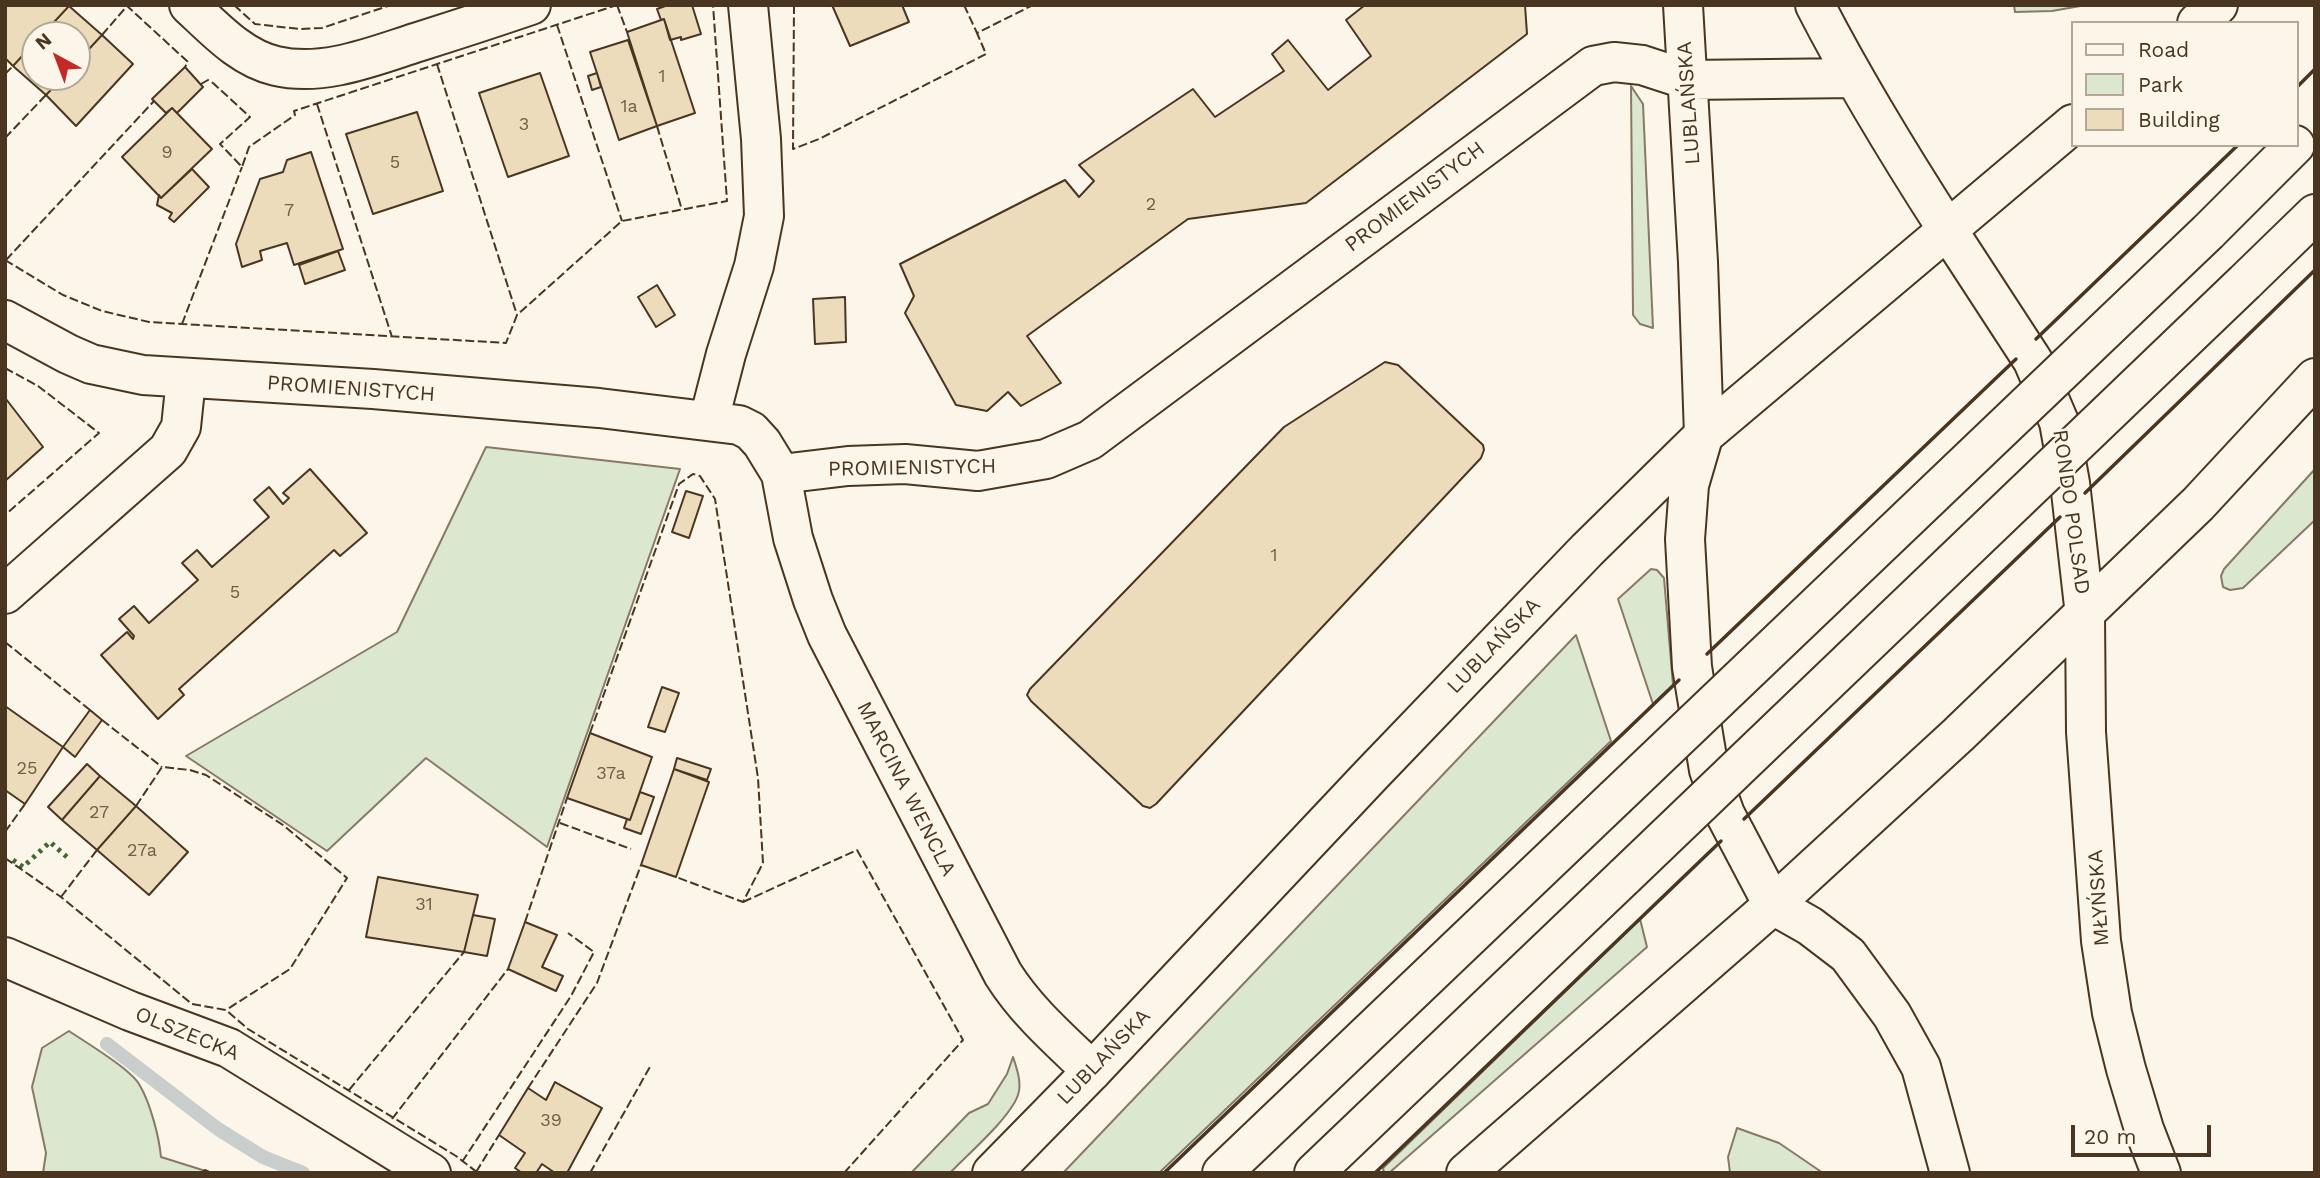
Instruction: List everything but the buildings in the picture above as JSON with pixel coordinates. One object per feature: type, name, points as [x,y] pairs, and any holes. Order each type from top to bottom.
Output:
[{"type":"main road","points":[[189,5],[237,48],[257,59],[277,66],[307,69],[349,64],[531,5]]},
{"type":"main road","points":[[709,420],[726,354],[754,266],[764,216],[761,139],[748,5]]},
{"type":"main road","name":"LUBLAŃSKA","points":[[992,1173],[1587,550],[1704,435],[1698,262],[1683,5]]},
{"type":"main road","points":[[1815,5],[1853,78],[1947,229]]},
{"type":"main road","points":[[2199,21],[2218,5]]},
{"type":"main road","name":"PROMIENISTYCH","points":[[5,320],[91,364],[143,375],[373,388],[709,420],[738,425],[751,431],[762,443],[781,474],[848,466],[905,464],[978,471],[1046,459],[1090,440],[1593,66],[1614,62],[1642,65],[1688,80],[1853,78]]},
{"type":"main road","points":[[1950,1173],[1921,1067],[1892,1015],[1848,955],[1810,926],[1773,905],[1725,814],[1709,770],[1692,667],[1685,539],[1689,485],[1704,435],[2072,125]]},
{"type":"main road","points":[[2299,141],[2315,125]]},
{"type":"main road","points":[[1222,1173],[2208,232],[2293,147]]},
{"type":"main road","points":[[1314,1173],[2315,214]]},
{"type":"main road","name":"RONDO POLSAD","points":[[1773,905],[2085,615],[2070,483],[2059,422],[2033,360],[1947,229]]},
{"type":"main road","points":[[2085,615],[2198,504],[2315,377]]},
{"type":"main road","points":[[5,594],[169,450],[181,427],[186,379]]},
{"type":"main road","name":"MARCINA WENCLA","points":[[781,474],[793,538],[818,611],[931,838],[1017,996],[1092,1071]]},
{"type":"main road","name":"MŁYŃSKA","points":[[2085,615],[2086,732],[2101,941],[2112,1013],[2126,1069],[2161,1173]]},
{"type":"main road","points":[[1466,1173],[1773,905]]},
{"type":"main road","name":"OLSZECKA","points":[[5,957],[130,1011],[229,1048],[431,1173]]},
{"type":"green space","points":[[2014,5],[2086,5],[2052,11],[2015,12]]},
{"type":"green space","points":[[1631,86],[1643,104],[1653,328],[1640,324],[1633,315]]},
{"type":"green space","points":[[486,447],[680,469],[547,847],[426,758],[327,851],[186,756],[397,632]]},
{"type":"green space","points":[[2315,469],[2315,520],[2243,588],[2230,590],[2223,587],[2221,576],[2224,569]]},
{"type":"green space","points":[[1651,569],[1657,570],[1664,578],[1673,685],[1653,704],[1618,599]]},
{"type":"green space","points":[[1576,635],[1611,741],[1159,1173],[1063,1173]]},
{"type":"green space","points":[[1640,919],[1647,947],[1389,1173],[1384,1173],[1383,1168]]},
{"type":"green space","points":[[69,1031],[117,1063],[139,1084],[153,1119],[161,1157],[212,1173],[43,1173],[46,1153],[32,1087],[42,1048]]},
{"type":"green space","points":[[1013,1057],[1018,1076],[1018,1095],[998,1125],[950,1173],[911,1173],[969,1113],[988,1104],[1007,1074]]},
{"type":"green space","points":[[1737,1128],[1779,1143],[1823,1173],[1730,1173],[1728,1157]]},
{"type":"waterway","points":[[107,1044],[218,1129],[263,1157],[303,1173]]},
{"type":"hedge","points":[[13,860],[23,867],[50,842],[67,857]]},
{"type":"fence","points":[[126,5],[188,62],[185,67]]},
{"type":"fence","points":[[234,5],[255,24],[300,29],[322,28],[391,5]]},
{"type":"fence","points":[[617,5],[627,32]]},
{"type":"fence","points":[[201,84],[208,80],[213,83],[250,117],[220,144],[242,167],[249,147],[295,115],[294,111],[617,5]]},
{"type":"fence","points":[[5,260],[63,295],[102,311],[149,322],[506,343],[517,315],[622,221],[727,201],[713,5]]},
{"type":"fence","points":[[794,5],[793,149],[819,139],[986,54],[977,33],[1033,5]]},
{"type":"fence","points":[[964,5],[977,33]]},
{"type":"fence","points":[[102,35],[127,6]]},
{"type":"fence","points":[[557,25],[622,221]]},
{"type":"fence","points":[[437,64],[517,315]]},
{"type":"fence","points":[[5,74],[13,66]]},
{"type":"fence","points":[[5,138],[46,95]]},
{"type":"fence","points":[[6,260],[154,101]]},
{"type":"fence","points":[[317,104],[392,337]]},
{"type":"fence","points":[[657,126],[682,210]]},
{"type":"fence","points":[[182,324],[242,167]]},
{"type":"fence","points":[[5,368],[38,386],[99,433],[5,515]]},
{"type":"fence","points":[[590,733],[679,484],[693,474],[700,476],[715,499],[758,778],[763,863],[743,902],[676,877]]},
{"type":"fence","points":[[5,642],[90,710]]},
{"type":"fence","points":[[102,720],[162,767]]},
{"type":"fence","points":[[136,806],[162,767],[206,775],[283,825],[347,878],[290,969],[226,1010]]},
{"type":"fence","points":[[525,922],[567,798]]},
{"type":"fence","points":[[5,832],[25,804]]},
{"type":"fence","points":[[560,823],[631,849]]},
{"type":"fence","points":[[61,897],[97,850]]},
{"type":"fence","points":[[743,902],[857,850],[963,1040],[844,1173]]},
{"type":"fence","points":[[5,858],[61,897],[192,1004],[226,1010],[248,1029],[456,1156],[478,1173]]},
{"type":"fence","points":[[528,1088],[597,983],[641,865]]},
{"type":"fence","points":[[462,1162],[571,996],[594,952],[568,933]]},
{"type":"fence","points":[[349,1090],[464,952]]},
{"type":"fence","points":[[392,1119],[508,969]]},
{"type":"fence","points":[[590,1173],[651,1065]]},
{"type":"fence","points":[[476,1172],[499,1135]]},
{"type":"fence","points":[[201,1173],[205,1170],[212,1173]]},
{"type":"wall","points":[[2299,85],[2315,69]]},
{"type":"wall","points":[[2036,339],[2236,147]]},
{"type":"wall","points":[[2085,493],[2315,270]]},
{"type":"wall","points":[[1707,654],[2016,359]]},
{"type":"wall","points":[[1744,819],[2060,517]]},
{"type":"wall","points":[[1164,1173],[1679,680]]},
{"type":"wall","points":[[1375,1173],[1721,841]]}]
